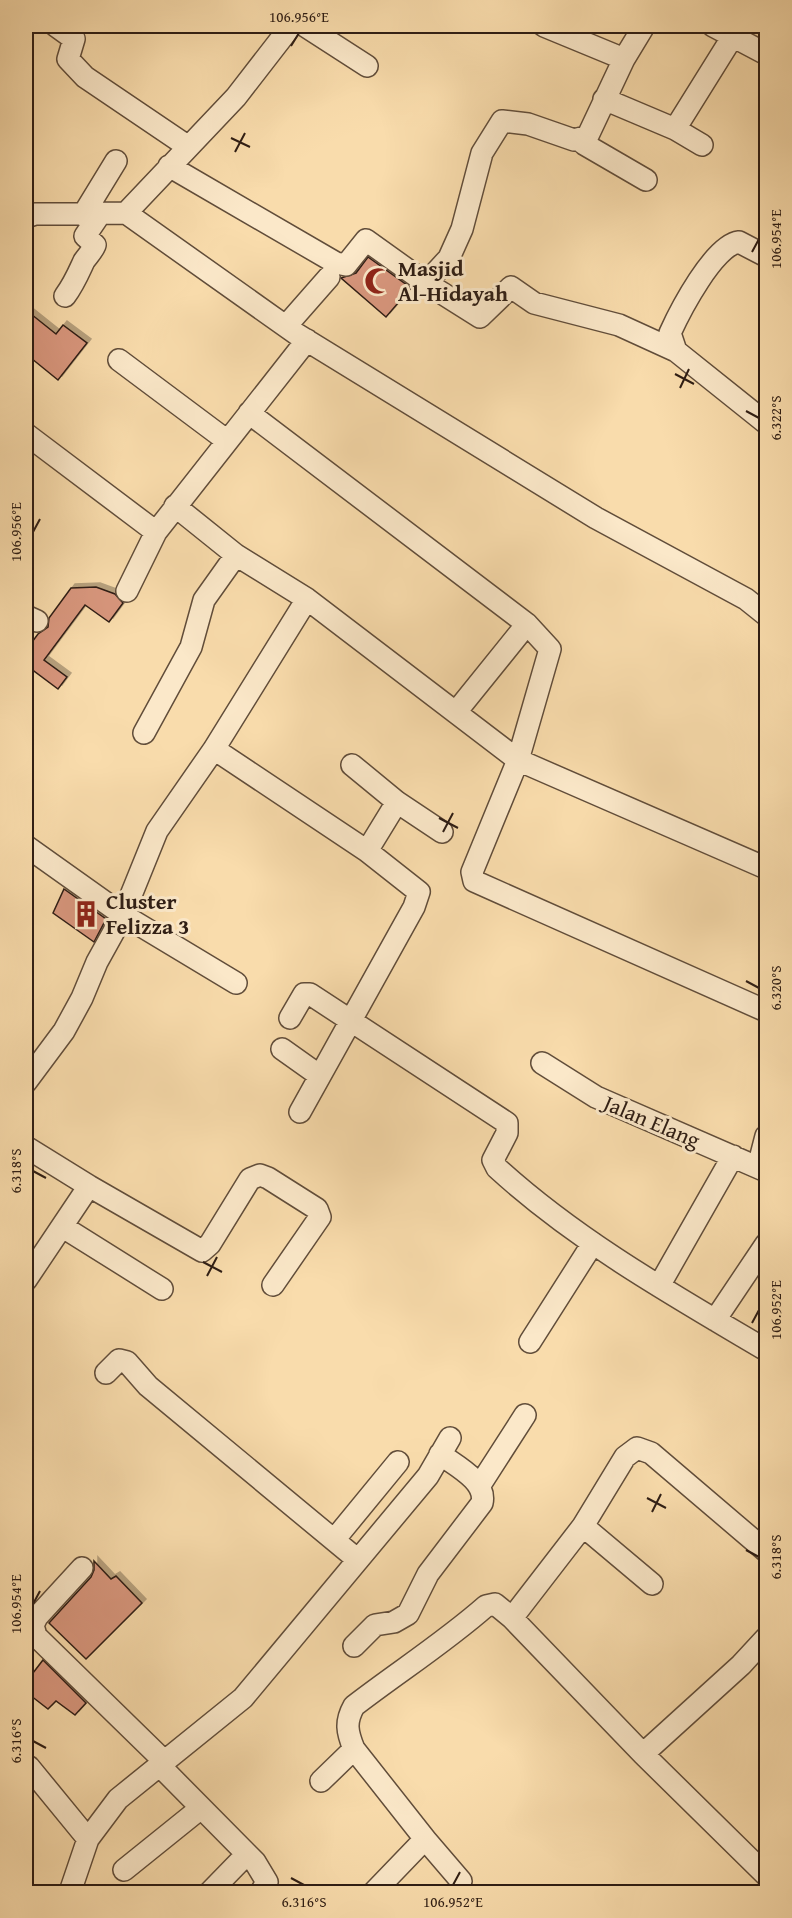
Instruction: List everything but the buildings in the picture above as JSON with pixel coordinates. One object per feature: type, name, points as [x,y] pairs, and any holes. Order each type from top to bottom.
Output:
[{"type":"street","points":[[56,26],[74,39],[68,59],[85,77],[187,146]]},
{"type":"street","points":[[126,213],[187,146],[236,97],[291,26]]},
{"type":"street","points":[[306,26],[367,66]]},
{"type":"street","points":[[544,26],[624,59]]},
{"type":"street","points":[[644,26],[624,59],[585,137],[584,144],[646,180]]},
{"type":"street","points":[[712,26],[766,54]]},
{"type":"street","points":[[675,129],[733,36]]},
{"type":"street","points":[[604,99],[675,129],[702,145]]},
{"type":"street","points":[[426,283],[449,258],[462,229],[483,153],[502,121],[528,124],[574,140],[585,137]]},
{"type":"street","points":[[65,296],[77,280],[85,260],[92,252],[94,245],[85,236],[116,160]]},
{"type":"street","points":[[169,166],[336,263],[346,265],[366,240],[426,283],[480,317],[511,287],[534,303],[619,325],[676,351],[766,423]]},
{"type":"street","points":[[26,217],[35,214],[126,213],[307,340],[596,518],[746,599],[766,615]]},
{"type":"street","points":[[676,351],[670,333],[679,312],[710,265],[728,244],[738,242],[766,256]]},
{"type":"street","points":[[286,326],[329,278]]},
{"type":"street","points":[[127,591],[156,532],[226,440],[307,340]]},
{"type":"street","points":[[119,360],[226,440]]},
{"type":"street","points":[[249,413],[527,624],[550,649],[518,760],[472,872],[477,884],[766,1011]]},
{"type":"street","points":[[26,434],[156,532]]},
{"type":"street","points":[[175,506],[236,555],[307,599],[518,760],[766,867]]},
{"type":"street","points":[[144,733],[191,647],[204,600],[236,555]]},
{"type":"street","points":[[26,1083],[64,1031],[123,915],[158,831],[214,750],[307,599]]},
{"type":"street","points":[[456,712],[527,624]]},
{"type":"street","points":[[214,750],[367,851],[420,894],[300,1112]]},
{"type":"street","points":[[352,765],[397,802],[442,832]]},
{"type":"street","points":[[367,851],[397,802]]},
{"type":"street","points":[[26,846],[123,915],[236,983]]},
{"type":"street","points":[[290,1017],[307,993],[507,1123],[507,1132],[493,1160],[497,1167],[536,1203],[658,1286],[766,1350]]},
{"type":"street","points":[[282,1049],[320,1076]]},
{"type":"street","name":"Jalan Elang","points":[[542,1063],[596,1097],[762,1169]]},
{"type":"street","points":[[762,1169],[766,1136]]},
{"type":"street","points":[[26,1147],[202,1251],[210,1244],[250,1179],[260,1175],[268,1178],[317,1209],[321,1217],[273,1285]]},
{"type":"street","points":[[658,1286],[733,1156]]},
{"type":"street","points":[[28,1271],[63,1227],[89,1186]]},
{"type":"street","points":[[63,1227],[162,1289]]},
{"type":"street","points":[[530,1342],[593,1243]]},
{"type":"street","points":[[715,1320],[766,1244]]},
{"type":"street","points":[[106,1373],[119,1359],[127,1362],[148,1386],[358,1560]]},
{"type":"street","points":[[480,1485],[525,1415]]},
{"type":"street","points":[[70,1893],[88,1839],[118,1799],[243,1698],[428,1476],[445,1446],[480,1485],[484,1496],[479,1509],[428,1574],[408,1614],[394,1622],[375,1625],[354,1646]]},
{"type":"street","points":[[512,1618],[583,1526],[625,1457],[637,1448],[651,1453],[766,1551]]},
{"type":"street","points":[[334,1540],[398,1462]]},
{"type":"street","points":[[583,1526],[651,1584]]},
{"type":"street","points":[[82,1568],[37,1617],[33,1625],[36,1636],[255,1862],[267,1882],[261,1893]]},
{"type":"street","points":[[461,1881],[354,1749],[347,1733],[349,1714],[354,1706],[404,1668],[439,1646],[486,1606],[497,1605],[643,1754],[765,1871]]},
{"type":"street","points":[[643,1754],[741,1665],[766,1638]]},
{"type":"street","points":[[321,1781],[354,1749]]},
{"type":"street","points":[[29,1767],[88,1839]]},
{"type":"street","points":[[124,1870],[201,1808]]},
{"type":"street","points":[[374,1893],[425,1839]]},
{"type":"street","points":[[210,1893],[246,1855]]},
{"type":"place","name":"Masjid Al-Hidayah","points":[[378,281]]},
{"type":"place","name":"Cluster Felizza 3","points":[[86,914]]}]
